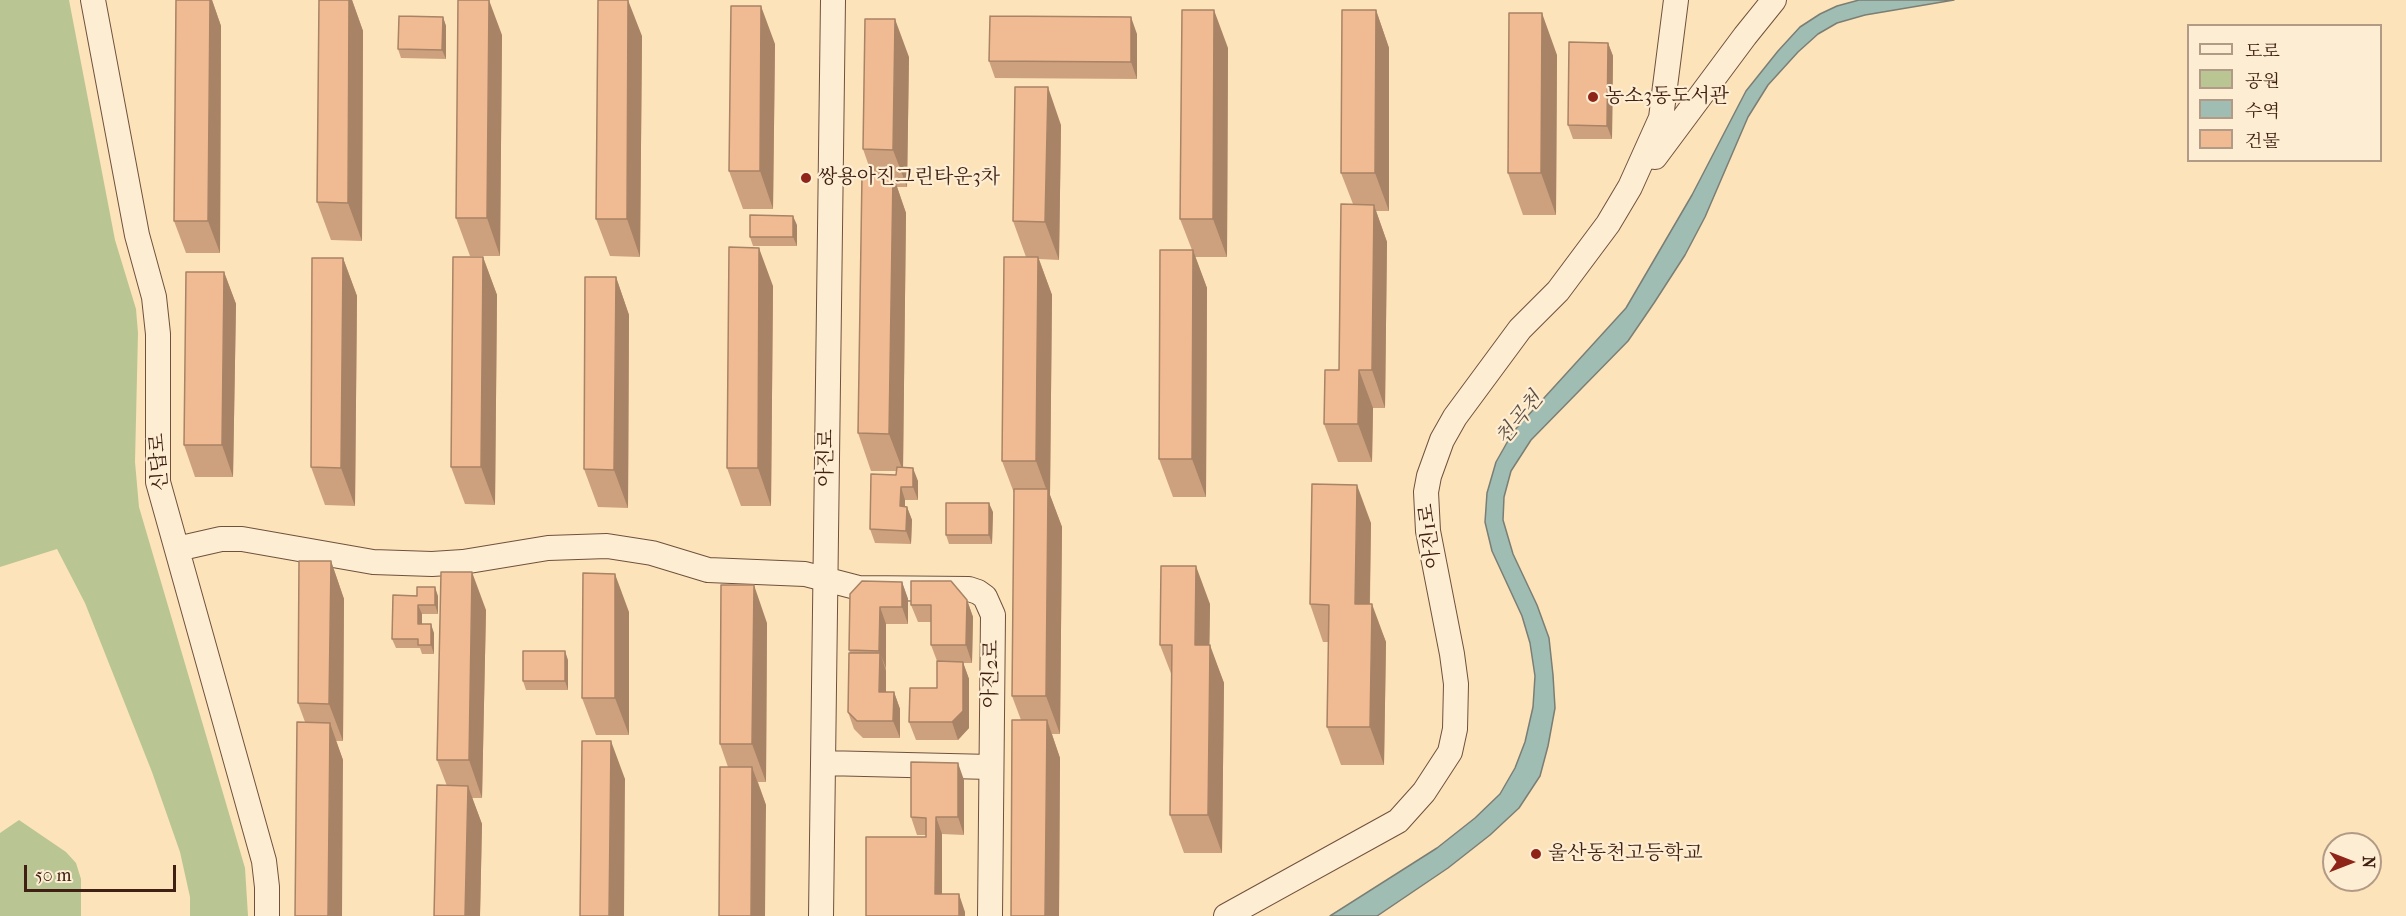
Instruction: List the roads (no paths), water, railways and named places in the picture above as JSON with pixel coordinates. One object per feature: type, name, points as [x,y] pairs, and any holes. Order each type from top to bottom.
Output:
[{"type":"street","name":"신답로","points":[[93,0],[137,235],[154,297],[158,334],[158,483],[264,861],[267,916]]},
{"type":"street","name":"아진로","points":[[821,916],[832,0]]},
{"type":"street","name":"아진1로","points":[[1226,916],[1398,821],[1414,805],[1444,763],[1454,740],[1457,699],[1452,654],[1431,553],[1426,513],[1426,492],[1433,462],[1442,440],[1473,392],[1520,329],[1558,291],[1608,224],[1630,187],[1661,118],[1676,0]]},
{"type":"street","points":[[1630,187],[1774,0]]},
{"type":"street","name":"아진2로","points":[[177,549],[221,539],[242,538],[373,562],[432,564],[463,562],[548,548],[595,545],[638,550],[708,570],[791,573],[859,588],[969,589],[985,597],[993,615],[990,916]]},
{"type":"street","points":[[823,763],[991,767]]},
{"type":"water","name":"천곡천","points":[[1859,0],[1954,0],[1865,15],[1837,23],[1818,34],[1798,52],[1768,85],[1748,117],[1705,217],[1685,255],[1628,341],[1531,440],[1511,471],[1504,497],[1503,520],[1513,554],[1537,605],[1549,638],[1553,675],[1555,708],[1540,776],[1519,808],[1490,835],[1448,868],[1377,916],[1330,916],[1437,848],[1475,818],[1500,794],[1515,768],[1525,742],[1533,707],[1535,676],[1530,643],[1522,616],[1492,551],[1485,522],[1487,493],[1496,462],[1513,432],[1626,308],[1692,195],[1746,91],[1800,27],[1837,6]]},
{"type":"place","name":"농소3동도서관","points":[[1593,97]]},
{"type":"place","name":"쌍용아진그린타운3차","points":[[806,178]]},
{"type":"place","name":"울산동천고등학교","points":[[1536,854]]}]
